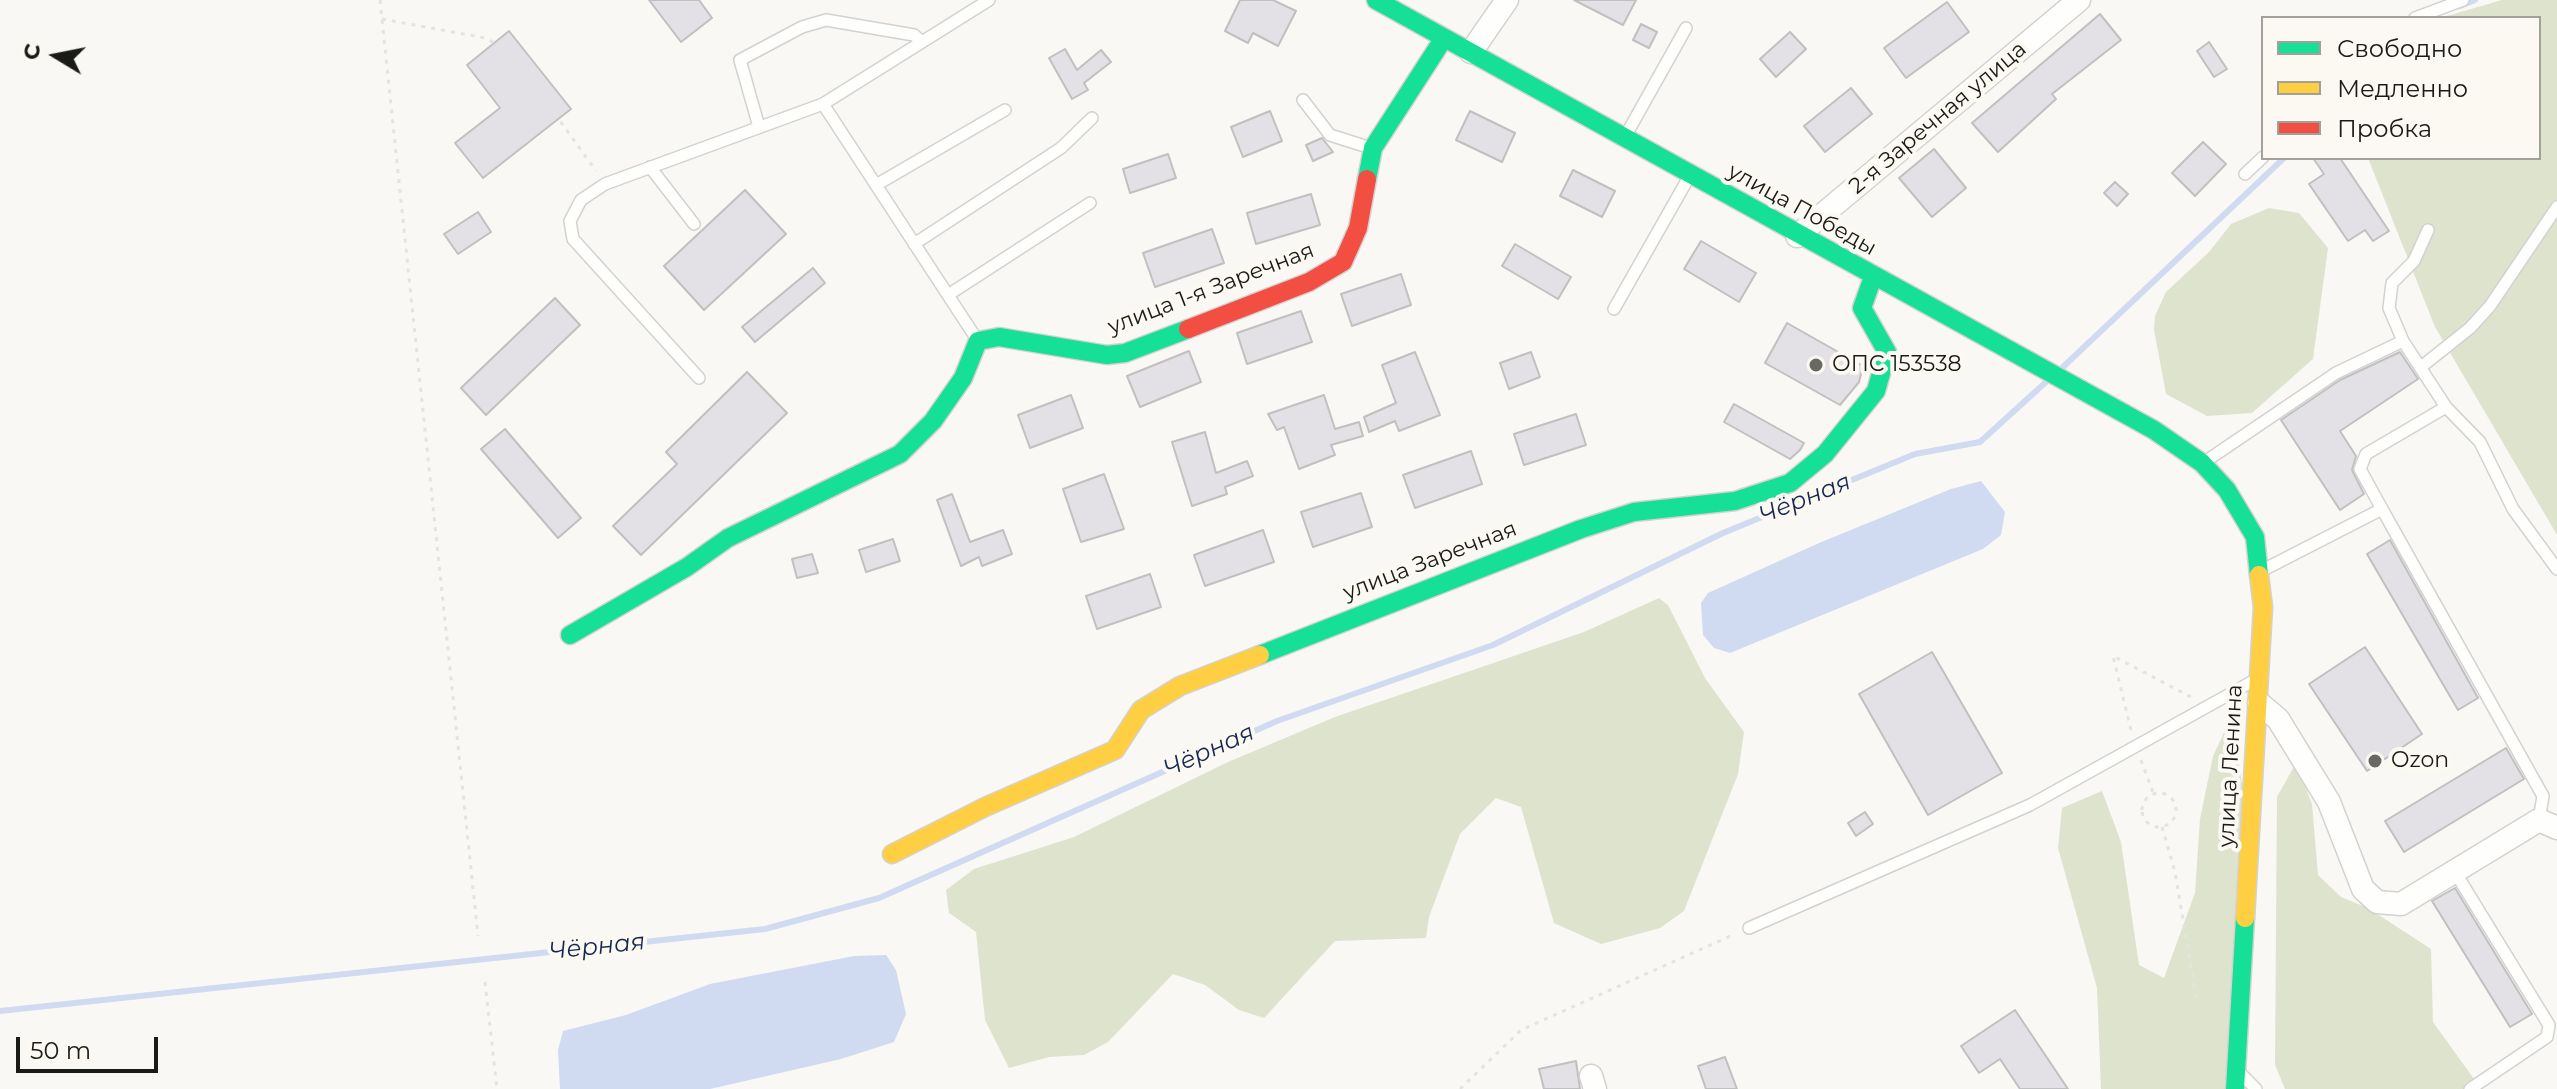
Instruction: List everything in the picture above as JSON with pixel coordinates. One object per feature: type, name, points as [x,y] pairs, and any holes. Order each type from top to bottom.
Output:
[{"type":"street","name":"улица Победы","points":[[1376,0],[1797,236],[2154,430],[2202,463]]},
{"type":"street","points":[[1471,52],[1507,0]]},
{"type":"street","name":"2-я Заречная улица","points":[[1797,236],[2079,0]]},
{"type":"street","name":"улица 1-я Заречная","points":[[978,341],[999,337],[1107,355],[1125,353],[1309,282],[1343,262],[1352,248],[1373,148],[1444,38]]},
{"type":"street","name":"улица Заречная","points":[[892,854],[985,807],[1115,750],[1141,710],[1180,686],[1581,529],[1634,512],[1735,501],[1790,483],[1825,454],[1876,391],[1887,352],[1862,308],[1873,277]]},
{"type":"street","points":[[570,635],[687,567],[728,538],[900,454],[940,411],[963,378],[978,341]]},
{"type":"street","name":"улица Ленина","points":[[2202,463],[2227,490],[2255,537],[2263,607],[2235,1089]]},
{"type":"street","points":[[2259,703],[2278,719],[2329,802],[2363,889],[2377,902],[2401,904],[2548,824]]},
{"type":"lane","points":[[699,378],[573,239],[570,221],[581,200],[605,184],[823,104],[989,0]]},
{"type":"lane","points":[[2420,16],[2463,0]]},
{"type":"lane","points":[[759,127],[740,60],[802,27],[826,20],[914,35],[922,42]]},
{"type":"lane","points":[[1624,138],[1686,28]]},
{"type":"lane","points":[[1303,100],[1330,135],[1373,148]]},
{"type":"lane","points":[[823,104],[978,341]]},
{"type":"lane","points":[[876,185],[1005,110]]},
{"type":"lane","points":[[914,244],[1061,148],[1092,118]]},
{"type":"lane","points":[[2245,174],[2261,159]]},
{"type":"lane","points":[[650,167],[694,224]]},
{"type":"lane","points":[[1614,309],[1690,175]]},
{"type":"lane","points":[[948,295],[1090,203]]},
{"type":"lane","points":[[2421,367],[2470,328],[2490,306],[2556,212]]},
{"type":"lane","points":[[2428,230],[2414,261],[2392,283],[2389,308],[2403,341],[2446,407],[2480,442],[2513,509],[2557,569]]},
{"type":"lane","points":[[2202,463],[2336,373],[2403,341]]},
{"type":"lane","points":[[2446,407],[2366,454],[2360,469],[2543,796],[2548,824]]},
{"type":"lane","points":[[2259,572],[2382,509]]},
{"type":"lane","points":[[1749,928],[2030,805],[2259,678]]},
{"type":"lane","points":[[2455,872],[2549,1025],[2547,1037],[2470,1089]]},
{"type":"lane","points":[[2236,1069],[2256,1089]]},
{"type":"path","points":[[380,0],[478,936]]},
{"type":"path","points":[[382,18],[485,38],[510,51],[605,184]]},
{"type":"path","points":[[2154,795],[2135,746],[2113,656],[2208,706]]},
{"type":"path","points":[[2154,795],[2169,796],[2176,807],[2173,820],[2162,827],[2149,824],[2143,813],[2146,800],[2154,795]]},
{"type":"path","points":[[2162,827],[2175,872],[2196,997]]},
{"type":"path","points":[[1460,1089],[1521,1030],[1749,928]]},
{"type":"path","points":[[485,982],[497,1089]]},
{"type":"green space","points":[[2502,0],[2557,0],[2557,535],[2435,327],[2369,160],[2541,160],[2541,16],[2447,16]]},
{"type":"green space","points":[[2269,208],[2299,213],[2328,248],[2313,359],[2252,413],[2207,416],[2166,394],[2154,330],[2155,316],[2166,292],[2209,252],[2231,224]]},
{"type":"green space","points":[[1659,598],[1668,605],[1705,678],[1744,732],[1738,774],[1684,911],[1660,928],[1601,944],[1554,923],[1521,807],[1496,798],[1460,834],[1429,917],[1426,938],[1335,941],[1264,1018],[1239,1010],[1205,985],[1173,974],[1108,1042],[1084,1055],[1049,1057],[1009,1068],[985,1020],[976,932],[949,913],[946,890],[974,869],[1074,837],[1228,762],[1335,717],[1584,632]]},
{"type":"green space","points":[[2231,718],[2247,812],[2228,1089],[2101,1089],[2097,988],[2058,848],[2062,808],[2102,791],[2121,842],[2139,965],[2164,978],[2195,893],[2200,819],[2213,756]]},
{"type":"green space","points":[[2296,763],[2312,804],[2318,875],[2341,897],[2368,908],[2431,949],[2433,1022],[2474,1079],[2476,1089],[2285,1089],[2275,1065],[2277,797]]},
{"type":"water","points":[[1981,481],[2005,512],[2001,535],[1983,549],[1730,653],[1714,648],[1703,635],[1701,603],[1708,593],[1819,543],[1951,489]]},
{"type":"water","points":[[886,955],[896,970],[906,1014],[894,1042],[841,1059],[710,1089],[560,1089],[558,1050],[563,1031],[626,1015],[710,984],[854,956]]},
{"type":"building","points":[[649,0],[699,0],[712,18],[681,42]]},
{"type":"building","points":[[1240,0],[1273,0],[1296,11],[1278,46],[1253,33],[1248,43],[1225,31]]},
{"type":"building","points":[[1574,0],[1636,0],[1623,25]]},
{"type":"building","points":[[1947,2],[1969,32],[1906,78],[1884,48]]},
{"type":"building","points":[[2100,14],[2121,40],[2052,94],[2056,99],[1998,152],[1972,123]]},
{"type":"building","points":[[1641,24],[1657,32],[1649,48],[1633,40]]},
{"type":"building","points":[[509,31],[571,109],[483,178],[455,143],[500,108],[467,65]]},
{"type":"building","points":[[1790,32],[1806,49],[1776,77],[1760,59]]},
{"type":"building","points":[[2209,42],[2227,69],[2214,77],[2197,51]]},
{"type":"building","points":[[1065,49],[1077,70],[1101,50],[1111,62],[1084,83],[1088,90],[1072,99],[1049,58]]},
{"type":"building","points":[[1851,88],[1872,114],[1825,152],[1804,126]]},
{"type":"building","points":[[1270,111],[1282,141],[1243,157],[1231,127]]},
{"type":"building","points":[[1470,111],[1515,133],[1502,162],[1456,140]]},
{"type":"building","points":[[1322,138],[1333,152],[1313,161],[1306,145]]},
{"type":"building","points":[[2203,142],[2226,164],[2195,196],[2172,173]]},
{"type":"building","points":[[1934,149],[1966,188],[1932,217],[1899,178]]},
{"type":"building","points":[[1168,154],[1176,178],[1130,193],[1123,169]]},
{"type":"building","points":[[2314,160],[2341,160],[2389,231],[2373,241],[2365,230],[2348,241],[2309,184],[2324,174]]},
{"type":"building","points":[[1573,170],[1615,191],[1602,217],[1560,196]]},
{"type":"building","points":[[2115,182],[2128,194],[2117,206],[2104,193]]},
{"type":"building","points":[[745,190],[786,234],[704,310],[664,266]]},
{"type":"building","points":[[1311,194],[1320,225],[1256,244],[1247,213]]},
{"type":"building","points":[[478,212],[491,232],[458,254],[444,234]]},
{"type":"building","points":[[1212,229],[1224,263],[1155,287],[1143,253]]},
{"type":"building","points":[[1701,241],[1756,273],[1739,302],[1684,269]]},
{"type":"building","points":[[1515,244],[1571,277],[1558,299],[1502,266]]},
{"type":"building","points":[[813,268],[825,283],[755,342],[742,327]]},
{"type":"building","points":[[1401,274],[1411,305],[1352,326],[1341,294]]},
{"type":"building","points":[[555,298],[580,325],[486,415],[461,388]]},
{"type":"building","points":[[1301,311],[1312,342],[1247,364],[1237,333]]},
{"type":"building","name":"ОПС 153538","points":[[1787,323],[1863,366],[1859,382],[1840,405],[1765,363]]},
{"type":"building","points":[[1189,351],[1201,382],[1140,407],[1127,376]]},
{"type":"building","points":[[1415,352],[1440,415],[1399,431],[1395,421],[1369,432],[1364,417],[1396,403],[1382,365]]},
{"type":"building","points":[[1531,352],[1540,377],[1509,389],[1500,363]]},
{"type":"building","points":[[2400,352],[2418,379],[2340,431],[2356,456],[2352,470],[2364,494],[2340,510],[2281,420],[2340,380]]},
{"type":"building","points":[[747,372],[787,413],[641,555],[613,526],[677,464],[666,452]]},
{"type":"building","points":[[1071,395],[1083,428],[1030,448],[1018,415]]},
{"type":"building","points":[[1324,395],[1335,429],[1359,422],[1363,436],[1331,445],[1335,455],[1299,469],[1284,427],[1277,430],[1268,414]]},
{"type":"building","points":[[1734,404],[1804,443],[1800,450],[1790,459],[1724,422]]},
{"type":"building","points":[[1576,414],[1586,445],[1524,465],[1514,434]]},
{"type":"building","points":[[505,429],[581,518],[558,538],[481,449]]},
{"type":"building","points":[[1205,432],[1216,473],[1247,461],[1253,476],[1225,487],[1227,494],[1192,506],[1172,442]]},
{"type":"building","points":[[1471,451],[1482,484],[1415,508],[1403,475]]},
{"type":"building","points":[[1104,474],[1124,529],[1081,542],[1063,489]]},
{"type":"building","points":[[1361,493],[1372,527],[1313,547],[1301,512]]},
{"type":"building","points":[[952,494],[970,542],[1003,530],[1012,554],[982,566],[979,557],[961,566],[937,500]]},
{"type":"building","points":[[1263,530],[1274,562],[1205,586],[1194,555]]},
{"type":"building","points":[[893,539],[900,561],[866,572],[859,550]]},
{"type":"building","points":[[2390,540],[2478,698],[2458,710],[2367,554]]},
{"type":"building","points":[[812,554],[818,573],[797,578],[792,559]]},
{"type":"building","points":[[1150,574],[1161,607],[1097,629],[1086,596]]},
{"type":"building","points":[[2365,647],[2422,734],[2367,771],[2309,684]]},
{"type":"building","points":[[1932,652],[2002,773],[1928,815],[1859,694]]},
{"type":"building","points":[[2506,748],[2524,779],[2404,852],[2385,821]]},
{"type":"building","points":[[1865,812],[1873,824],[1856,836],[1848,823]]},
{"type":"building","points":[[2455,888],[2532,1014],[2510,1027],[2432,901]]},
{"type":"building","points":[[2015,1010],[2068,1089],[2020,1089],[2000,1059],[1979,1073],[1961,1046]]},
{"type":"building","points":[[1725,1057],[1737,1089],[1706,1089],[1698,1066]]},
{"type":"building","points":[[1576,1061],[1580,1089],[1544,1089],[1539,1069]]},
{"type":"waterway","name":"Чёрная","points":[[2460,6],[2475,0]]},
{"type":"waterway","name":"Чёрная","points":[[2063,367],[2282,160]]},
{"type":"waterway","name":"Чёрная","points":[[0,1011],[765,929],[879,898],[1277,721],[1493,645],[1723,533],[1915,454],[1980,442],[2046,382]]},
{"type":"traffic: fast","points":[[1376,0],[2154,430],[2202,463],[2227,490],[2255,537],[2259,575]]},
{"type":"traffic: fast","points":[[1367,179],[1373,148],[1444,38]]},
{"type":"traffic: fast","points":[[1260,655],[1581,529],[1634,512],[1735,501],[1790,483],[1825,454],[1876,391],[1887,352],[1862,308],[1873,277]]},
{"type":"traffic: fast","points":[[570,635],[687,567],[728,538],[900,454],[933,421],[963,378],[978,341],[999,337],[1107,355],[1125,353],[1188,329]]},
{"type":"traffic: fast","points":[[2235,1089],[2245,918]]},
{"type":"traffic: slow","points":[[2245,918],[2263,607],[2259,575]]},
{"type":"traffic: slow","points":[[892,854],[985,807],[1115,750],[1141,710],[1180,686],[1260,655]]},
{"type":"traffic: jam","points":[[1188,329],[1309,282],[1343,262],[1358,228],[1367,179]]},
{"type":"place","name":"ОПС 153538","points":[[1816,365]]},
{"type":"place","name":"Ozon","points":[[2375,761]]}]
